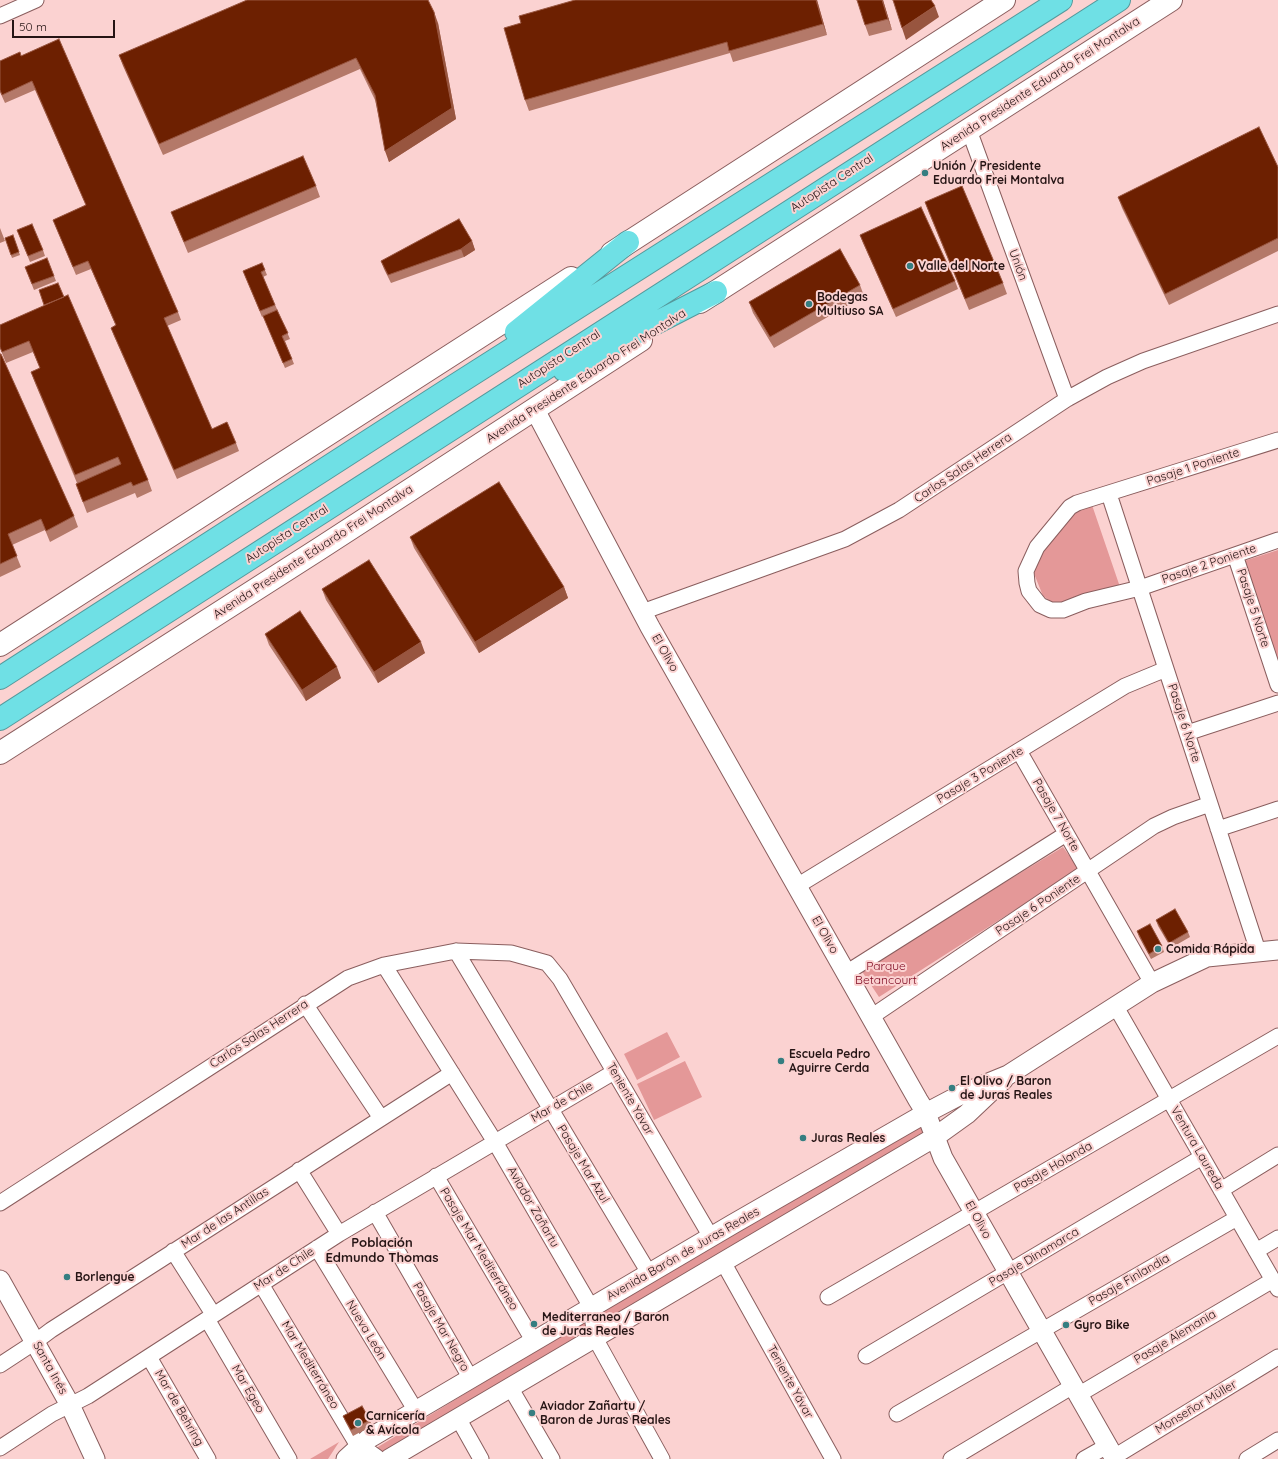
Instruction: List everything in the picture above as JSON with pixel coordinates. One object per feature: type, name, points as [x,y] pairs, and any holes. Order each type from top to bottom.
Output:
[{"type":"highway","points":[[0,678],[446,391],[1061,0]]},
{"type":"highway","name":"Autopista Central","points":[[0,719],[1119,0]]},
{"type":"highway","points":[[446,391],[628,242]]},
{"type":"highway","points":[[459,423],[716,292]]},
{"type":"main road","points":[[0,645],[1004,0]]},
{"type":"main road","name":"Avenida Presidente Eduardo Frei Montalva","points":[[0,753],[1171,0]]},
{"type":"street","points":[[0,16],[36,0]]},
{"type":"street","name":"Unión","points":[[969,130],[1067,399]]},
{"type":"street","name":"Carlos Salas Herrera","points":[[642,612],[829,546],[900,510],[1067,399],[1107,377],[1143,360],[1278,314]]},
{"type":"street","name":"El Olivo","points":[[535,410],[642,612],[926,1114],[943,1158],[1112,1454]]},
{"type":"street","name":"Pasaje 1 Poniente","points":[[1140,588],[1062,610],[1050,610],[1040,605],[1029,591],[1026,572],[1037,547],[1070,507],[1078,503],[1278,440]]},
{"type":"street","name":"Pasaje 6 Norte","points":[[1109,494],[1258,951]]},
{"type":"street","name":"Pasaje 2 Poniente","points":[[1140,588],[1278,540]]},
{"type":"street","name":"Pasaje 5 Norte","points":[[1235,555],[1278,685]]},
{"type":"street","name":"Pasaje 3 Poniente","points":[[797,886],[1126,686],[1166,669]]},
{"type":"street","points":[[1187,734],[1278,703]]},
{"type":"street","name":"Pasaje 7 Norte","points":[[1019,751],[1152,983]]},
{"type":"street","name":"Pasaje 6 Poniente","points":[[871,1017],[1165,820],[1210,804]]},
{"type":"street","points":[[1218,829],[1278,809]]},
{"type":"street","points":[[846,973],[1066,834]]},
{"type":"street","name":"Avenida Barón de Juras Reales","points":[[352,1453],[416,1411],[711,1237],[964,1093],[1008,1075],[1152,983],[1207,957],[1278,950]]},
{"type":"street","name":"Carlos Salas Herrera","points":[[0,1203],[305,1004],[348,978],[384,965],[456,951],[510,953],[547,963]]},
{"type":"street","name":"Pasaje Mar Azul","points":[[456,951],[649,1273]]},
{"type":"street","name":"Teniente Yávar","points":[[547,963],[560,979],[711,1237]]},
{"type":"street","name":"Aviador Zañartu","points":[[384,965],[495,1142],[591,1307],[595,1338],[662,1459]]},
{"type":"street","points":[[305,1004],[381,1118]]},
{"type":"street","name":"Ventura Laureda","points":[[1116,1007],[1275,1284]]},
{"type":"street","name":"Pasaje Holanda","points":[[828,1297],[1278,1036]]},
{"type":"street","name":"Mar de Chile","points":[[0,1448],[52,1414],[88,1396],[316,1248],[614,1072]]},
{"type":"street","name":"Mar de las Antillas","points":[[0,1365],[35,1342],[50,1330],[452,1073]]},
{"type":"street","name":"Avenida Barón de Juras Reales","points":[[388,1459],[935,1137],[985,1098],[1008,1075]]},
{"type":"street","points":[[1221,1190],[1278,1155]]},
{"type":"street","name":"Pasaje Dinamarca","points":[[866,1356],[1202,1157]]},
{"type":"street","points":[[299,1170],[339,1234]]},
{"type":"street","name":"Pasaje Mar Mediterráneo","points":[[436,1176],[534,1342]]},
{"type":"street","name":"Pasaje Mar Negro","points":[[375,1212],[471,1379]]},
{"type":"street","name":"Pasaje Finlandia","points":[[897,1414],[1237,1218]]},
{"type":"street","points":[[1256,1251],[1278,1238]]},
{"type":"street","name":"Nueva León","points":[[316,1248],[416,1411]]},
{"type":"street","name":"Mar Egeo","points":[[173,1251],[288,1459]]},
{"type":"street","name":"Teniente Yávar","points":[[723,1262],[833,1459]]},
{"type":"street","name":"Santa Inés","points":[[0,1280],[70,1404],[96,1459]]},
{"type":"street","name":"Mar Mediterráneo","points":[[261,1284],[352,1453]]},
{"type":"street","name":"Pasaje Alemania","points":[[951,1459],[1275,1284]]},
{"type":"street","name":"Mar de Behring","points":[[149,1357],[208,1459]]},
{"type":"street","name":"Monseñor Müller","points":[[1084,1459],[1112,1454],[1278,1357]]},
{"type":"street","points":[[510,1387],[552,1459]]},
{"type":"street","points":[[458,1418],[481,1459]]},
{"type":"street","points":[[1247,1459],[1278,1440]]},
{"type":"street","points":[[352,1453],[376,1459]]},
{"type":"green space","points":[[1092,505],[1120,587],[1056,605],[1043,596],[1033,571],[1040,547],[1068,513]]},
{"type":"green space","points":[[1278,550],[1278,666],[1244,561]]},
{"type":"green space","name":"Parque Betancourt","points":[[1063,847],[1079,869],[879,997],[861,970]]},
{"type":"green space","points":[[667,1032],[680,1057],[637,1080],[624,1054]]},
{"type":"green space","points":[[685,1061],[702,1097],[654,1120],[637,1084]]},
{"type":"green space","points":[[919,1123],[924,1135],[379,1458],[373,1450],[584,1321]]},
{"type":"green space","points":[[339,1442],[328,1459],[310,1459]]},
{"type":"building","points":[[247,0],[428,0],[434,12],[452,108],[385,151],[375,95],[356,58],[159,144],[119,55]]},
{"type":"building","points":[[575,0],[816,0],[823,24],[729,51],[727,42],[525,100],[504,28],[521,23],[519,16]]},
{"type":"building","points":[[857,0],[882,0],[888,19],[865,25]]},
{"type":"building","points":[[893,0],[931,0],[935,6],[902,28]]},
{"type":"building","points":[[59,39],[178,312],[164,318],[212,429],[227,422],[236,443],[174,470],[111,328],[116,325],[88,261],[73,267],[53,220],[86,205],[32,81],[2,95],[0,90],[0,61],[20,52],[21,56]]},
{"type":"building","points":[[1259,127],[1278,167],[1278,238],[1165,294],[1118,197]]},
{"type":"building","points":[[303,156],[316,186],[184,242],[171,212]]},
{"type":"building","points":[[962,186],[1003,283],[965,299],[925,202]]},
{"type":"building","name":"Valle del Norte","points":[[921,207],[955,281],[893,309],[860,235]]},
{"type":"building","points":[[459,219],[472,241],[461,249],[388,275],[381,261]]},
{"type":"building","points":[[32,224],[43,250],[28,256],[17,230]]},
{"type":"building","points":[[13,235],[19,252],[11,255],[5,238]]},
{"type":"building","name":"Bodegas Multiuso SA","points":[[840,249],[860,285],[770,337],[749,302]]},
{"type":"building","points":[[47,258],[54,276],[32,284],[25,267]]},
{"type":"building","points":[[262,263],[265,270],[261,272],[275,305],[260,311],[243,271]]},
{"type":"building","points":[[58,283],[64,297],[44,305],[39,290]]},
{"type":"building","points":[[68,295],[148,480],[133,486],[131,482],[83,502],[76,484],[121,464],[118,457],[75,475],[31,372],[40,368],[29,341],[2,352],[0,347],[0,325]]},
{"type":"building","points":[[277,310],[288,333],[282,336],[292,359],[283,363],[263,316]]},
{"type":"building","points":[[0,354],[74,516],[46,531],[41,519],[8,534],[17,556],[0,564]]},
{"type":"building","points":[[499,482],[564,587],[475,642],[410,537]]},
{"type":"building","points":[[369,560],[421,642],[374,672],[322,589]]},
{"type":"building","points":[[300,611],[337,667],[302,690],[265,634]]},
{"type":"building","points":[[1175,909],[1188,932],[1169,943],[1156,920]]},
{"type":"building","points":[[1150,924],[1162,946],[1149,954],[1137,931]]},
{"type":"building","name":"Carnicería & Avícola","points":[[362,1406],[370,1420],[351,1430],[343,1416]]},
{"type":"place","name":"Unión / Presidente Eduardo Frei Montalva","points":[[925,173]]},
{"type":"place","name":"Valle del Norte","points":[[910,266]]},
{"type":"place","name":"Bodegas Multiuso SA","points":[[809,304]]},
{"type":"place","name":"Comida Rápida","points":[[1158,949]]},
{"type":"place","name":"Escuela Pedro Aguirre Cerda","points":[[781,1061]]},
{"type":"place","name":"El Olivo / Baron de Juras Reales","points":[[952,1088]]},
{"type":"place","name":"Juras Reales","points":[[803,1138]]},
{"type":"place","name":"Borlengue","points":[[67,1277]]},
{"type":"place","name":"Mediterraneo / Baron de Juras Reales","points":[[534,1324]]},
{"type":"place","name":"Gyro Bike","points":[[1066,1325]]},
{"type":"place","name":"Aviador Zañartu / Baron de Juras Reales","points":[[532,1413]]},
{"type":"place","name":"Carnicería & Avícola","points":[[358,1423]]},
{"type":"district","name":"Población Edmundo Thomas","points":[[382,1250]]}]
